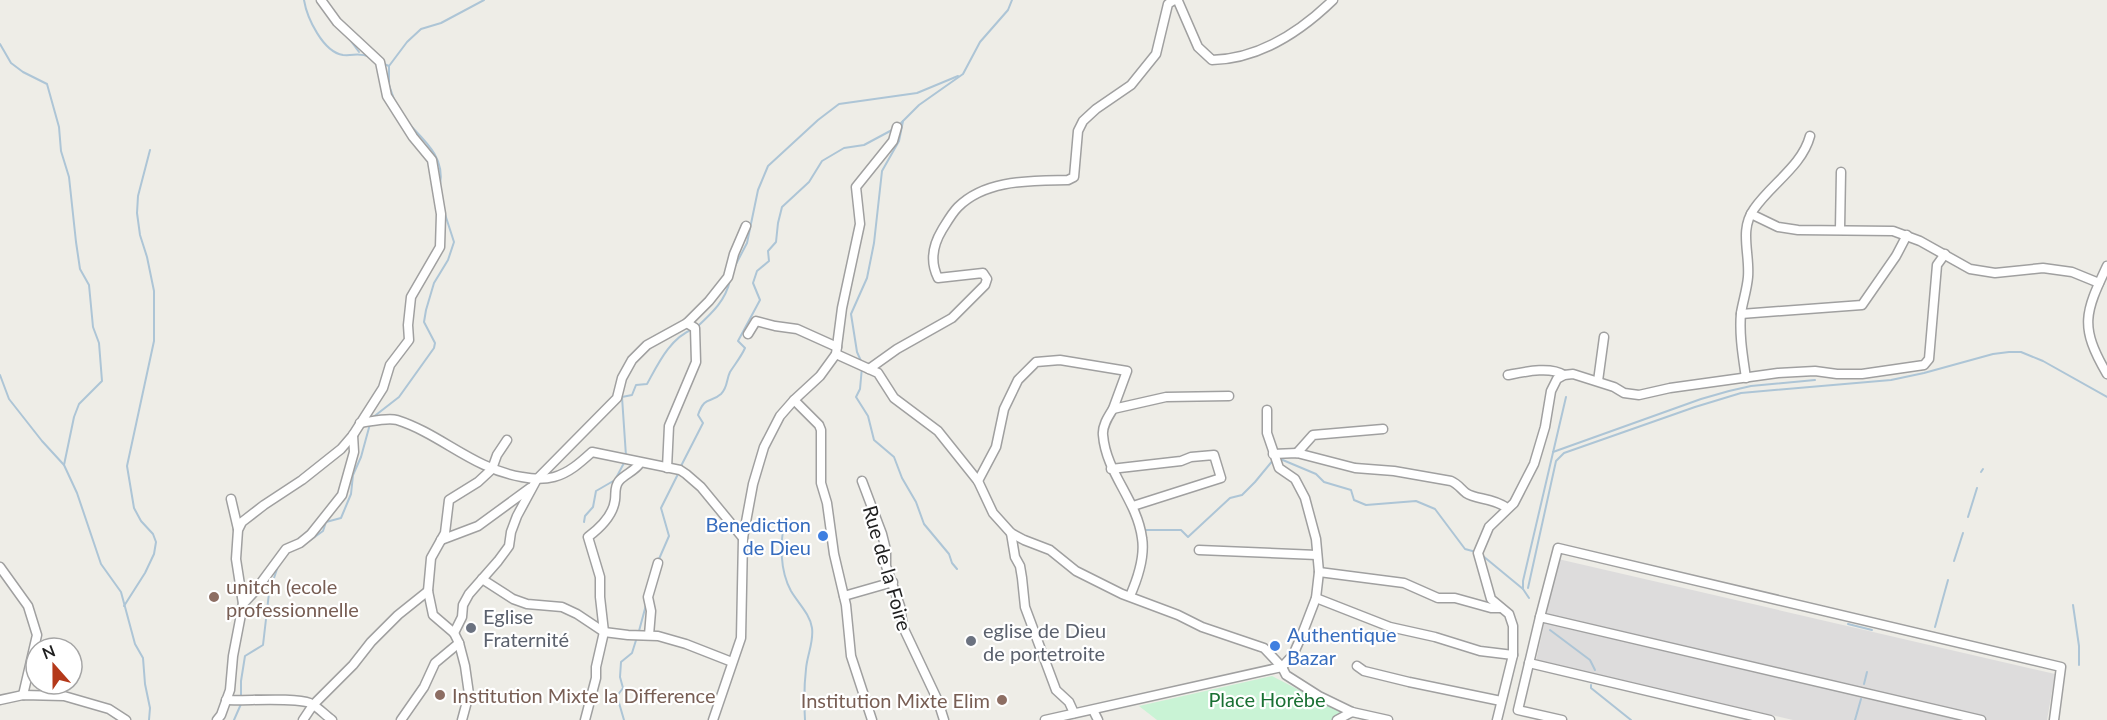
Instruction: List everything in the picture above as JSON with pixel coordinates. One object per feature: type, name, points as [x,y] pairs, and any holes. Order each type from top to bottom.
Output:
[{"type":"street","points":[[238,530],[242,522],[302,480],[341,449],[353,435],[383,388],[390,364],[409,340],[411,297],[440,247],[441,213],[432,160],[412,137],[387,96],[380,62],[337,22],[321,0]]},
{"type":"street","points":[[869,369],[897,349],[952,318],[985,285],[987,279],[984,273],[938,278],[933,268],[933,255],[939,236],[957,207],[979,192],[998,186],[1019,182],[1068,180],[1074,177],[1077,131],[1083,121],[1096,109],[1131,85],[1156,54],[1168,4],[1174,0],[1178,1],[1198,47],[1212,60],[1233,60],[1277,43],[1313,19],[1332,0]]},
{"type":"street","points":[[713,720],[741,638],[743,538],[753,484],[764,447],[780,416],[820,376],[836,350],[842,308],[861,224],[856,188],[893,141],[897,127]]},
{"type":"street","points":[[1746,378],[1741,314],[1748,275],[1746,224],[1760,200],[1807,148],[1810,136]]},
{"type":"street","points":[[1840,229],[1841,172]]},
{"type":"street","points":[[1750,214],[1778,227],[1798,230],[1893,231],[1907,235],[1970,269],[1995,273],[2043,268],[2072,272],[2099,283]]},
{"type":"street","points":[[441,540],[478,526],[535,482],[617,398],[622,378],[632,360],[647,345],[687,323],[728,277],[734,254],[746,226]]},
{"type":"street","points":[[1741,314],[1862,305],[1896,256],[1907,235]]},
{"type":"street","points":[[1497,720],[1513,655],[1513,626],[1509,614],[1491,598],[1478,553],[1489,527],[1514,503],[1534,464],[1545,427],[1554,383],[1564,375],[1573,374],[1598,381],[1624,393],[1639,395],[1670,388],[1778,373],[1815,371],[1862,374],[1924,365],[1929,359],[1937,265],[1945,254]]},
{"type":"street","points":[[2107,266],[2093,294],[2087,318],[2087,325],[2098,358],[2107,374]]},
{"type":"street","points":[[748,334],[756,321],[797,328],[878,373],[894,398],[938,431],[978,481],[993,513],[1011,533],[1050,550],[1076,571],[1122,594],[1202,627],[1264,648],[1282,667],[1286,675],[1319,696],[1352,712],[1388,720]]},
{"type":"street","points":[[667,468],[669,426],[696,362],[695,328],[687,323]]},
{"type":"street","points":[[1598,381],[1604,337]]},
{"type":"street","points":[[978,481],[996,447],[1004,409],[1015,386],[1022,375],[1036,362],[1060,360],[1126,371],[1113,409],[1106,420],[1103,434],[1111,469],[1133,506],[1142,537],[1143,550],[1130,596]]},
{"type":"street","points":[[1508,375],[1558,371],[1564,375]]},
{"type":"street","points":[[1113,409],[1166,397],[1229,396]]},
{"type":"street","points":[[794,400],[819,425],[821,430],[821,483],[844,596],[851,656],[872,720]]},
{"type":"street","points":[[1045,720],[1282,667],[1293,655],[1316,598],[1319,572],[1316,539],[1305,498],[1294,479],[1279,468],[1267,433],[1267,410]]},
{"type":"street","points":[[360,423],[394,419],[419,430],[472,461],[535,482],[554,477],[576,466],[592,452],[680,470],[700,487],[743,538]]},
{"type":"street","points":[[1297,453],[1313,435],[1383,429]]},
{"type":"street","points":[[243,604],[286,549],[300,543],[311,534],[342,495],[354,452],[353,435]]},
{"type":"street","points":[[462,720],[469,694],[465,666],[454,633],[434,615],[428,591],[431,558],[445,533],[449,500],[478,482],[492,469],[497,455],[507,440]]},
{"type":"street","points":[[1274,454],[1297,453],[1355,468],[1394,471],[1451,481],[1459,485],[1467,494],[1498,502],[1507,508]]},
{"type":"street","points":[[1111,469],[1214,455],[1221,478],[1133,506]]},
{"type":"street","points":[[585,720],[597,678],[596,667],[604,632],[600,576],[588,537],[606,520],[613,509],[619,481],[640,463]]},
{"type":"street","points":[[454,633],[469,594],[509,546],[516,516],[535,482]]},
{"type":"street","name":"Rue de la Foire","points":[[862,482],[882,534],[886,550],[886,566],[900,606],[903,627],[938,701],[944,720]]},
{"type":"street","points":[[217,720],[230,690],[233,656],[243,604],[236,559],[238,530],[231,499]]},
{"type":"street","points":[[1011,533],[1015,557],[1020,566],[1025,607],[1056,690],[1069,702],[1074,713]]},
{"type":"street","points":[[1516,720],[1558,548],[2061,667],[2054,720]]},
{"type":"street","points":[[1199,550],[1317,555]]},
{"type":"street","points":[[649,635],[651,611],[648,597],[658,563]]},
{"type":"street","points":[[0,567],[28,606],[37,635],[23,695]]},
{"type":"street","points":[[1319,572],[1404,583],[1438,598],[1455,598],[1491,608],[1500,608]]},
{"type":"street","points":[[482,579],[513,599],[527,604],[562,607],[604,632],[649,635],[686,644],[732,662]]},
{"type":"street","points":[[844,596],[893,582]]},
{"type":"street","points":[[303,720],[313,705],[398,615],[428,591]]},
{"type":"street","points":[[1316,598],[1390,627],[1435,637],[1480,651],[1513,655]]},
{"type":"street","points":[[1540,617],[1981,720]]},
{"type":"street","points":[[401,720],[424,687],[435,663],[459,643]]},
{"type":"street","points":[[1529,663],[1770,720]]},
{"type":"street","points":[[1357,666],[1364,671],[1409,682],[1502,701]]},
{"type":"street","points":[[0,700],[23,695],[64,696],[110,709],[126,720]]},
{"type":"street","points":[[226,700],[301,700],[313,705],[332,720]]},
{"type":"street","points":[[1093,710],[1098,720]]},
{"type":"street","points":[[1518,710],[1562,720]]},
{"type":"street","points":[[1337,720],[1352,712]]},
{"type":"shaded area","points":[[1558,559],[2055,674],[2047,720],[1793,720],[1536,661]]},
{"type":"green space","name":"Place Horèbe","points":[[1272,676],[1345,714],[1333,720],[1157,720],[1139,706]]},
{"type":"waterway","points":[[304,0],[312,25],[329,48],[343,55],[359,54],[370,57]]},
{"type":"waterway","points":[[389,66],[407,42],[421,29],[441,23],[484,0]]},
{"type":"waterway","points":[[899,125],[919,105],[963,74],[980,42],[1008,10],[1012,0]]},
{"type":"waterway","points":[[348,37],[359,52]]},
{"type":"waterway","points":[[0,44],[11,63],[47,84],[69,177],[80,269],[89,285],[93,327],[99,343],[102,381],[79,404],[64,465]]},
{"type":"waterway","points":[[384,64],[389,66],[389,85],[395,102]]},
{"type":"waterway","points":[[735,266],[747,243],[758,190],[768,166],[818,120],[839,104],[917,93],[958,76]]},
{"type":"waterway","points":[[861,361],[857,352],[851,314],[867,278],[874,243],[882,171],[899,141],[903,121]]},
{"type":"waterway","points":[[409,124],[433,151],[440,167],[440,185]]},
{"type":"waterway","points":[[680,468],[703,423],[698,415],[703,405],[723,391],[730,372],[745,348],[738,341],[760,300],[753,283],[757,271],[769,261],[768,251],[776,242],[782,207],[809,182],[822,161],[844,148],[864,145],[892,130]]},
{"type":"waterway","points":[[124,606],[145,573],[154,554],[156,542],[153,534],[141,521],[134,508],[127,466],[154,341],[154,291],[137,213],[138,196],[150,150]]},
{"type":"waterway","points":[[372,418],[399,397],[434,348],[435,343],[424,322],[426,310],[434,283],[448,260],[454,242],[444,211]]},
{"type":"waterway","points":[[698,326],[722,300],[730,280]]},
{"type":"waterway","points":[[626,456],[622,397],[632,395],[636,385],[647,384],[671,345],[693,329]]},
{"type":"waterway","points":[[1528,588],[1556,461],[1564,453],[1695,407],[1741,393],[1891,380],[2009,352],[2021,352],[2043,361],[2107,397]]},
{"type":"waterway","points":[[862,367],[860,389],[856,397],[868,416],[874,440],[894,457],[924,524],[949,554],[957,569]]},
{"type":"waterway","points":[[0,375],[9,399],[64,465],[77,493],[101,564],[121,592],[135,644],[143,658],[150,708],[149,720]]},
{"type":"waterway","points":[[1553,452],[1729,391],[1751,386],[1815,380]]},
{"type":"waterway","points":[[1523,589],[1566,397]]},
{"type":"waterway","points":[[309,541],[323,531],[326,522],[341,518],[351,494],[353,475],[361,457],[370,424]]},
{"type":"waterway","points":[[1278,458],[1316,474],[1324,482],[1351,490],[1354,500],[1366,505],[1416,501],[1435,509],[1465,549],[1476,552]]},
{"type":"waterway","points":[[1144,530],[1181,530],[1188,537],[1230,498],[1242,495],[1274,459]]},
{"type":"waterway","points":[[584,522],[585,516],[593,507],[596,491],[615,480],[625,461]]},
{"type":"waterway","points":[[659,559],[669,536],[661,508],[678,474]]},
{"type":"waterway","points":[[1968,517],[1977,488]]},
{"type":"waterway","points":[[786,519],[782,546],[787,583],[806,613],[812,628],[805,675],[805,720]]},
{"type":"waterway","points":[[1954,561],[1963,533]]},
{"type":"waterway","points":[[1483,556],[1523,589],[1529,598]]},
{"type":"waterway","points":[[241,698],[245,656],[263,645],[269,593],[278,566]]},
{"type":"waterway","points":[[1935,627],[1948,580]]},
{"type":"waterway","points":[[639,631],[646,605]]},
{"type":"waterway","points":[[2073,605],[2079,646],[2079,665]]},
{"type":"waterway","points":[[1848,624],[1872,630]]},
{"type":"waterway","points":[[1550,630],[1590,660],[1595,670]]},
{"type":"waterway","points":[[624,720],[617,696],[623,688],[620,677],[621,662],[632,653],[637,637]]},
{"type":"waterway","points":[[1864,684],[1867,672]]},
{"type":"waterway","points":[[1591,685],[1591,688],[1631,720]]},
{"type":"waterway","points":[[1855,720],[1861,699]]},
{"type":"waterway","points":[[234,720],[241,704]]},
{"type":"place","name":"Benediction de Dieu","points":[[823,536]]},
{"type":"place","name":"unitch (ecole professionnelle","points":[[214,597]]},
{"type":"place","name":"Eglise Fraternité","points":[[471,628]]},
{"type":"place","name":"eglise de Dieu de portetroite","points":[[971,641]]},
{"type":"place","name":"Authentique Bazar","points":[[1275,646]]},
{"type":"place","name":"Institution Mixte la Difference","points":[[440,695]]},
{"type":"place","name":"Institution Mixte Elim","points":[[1002,700]]}]
